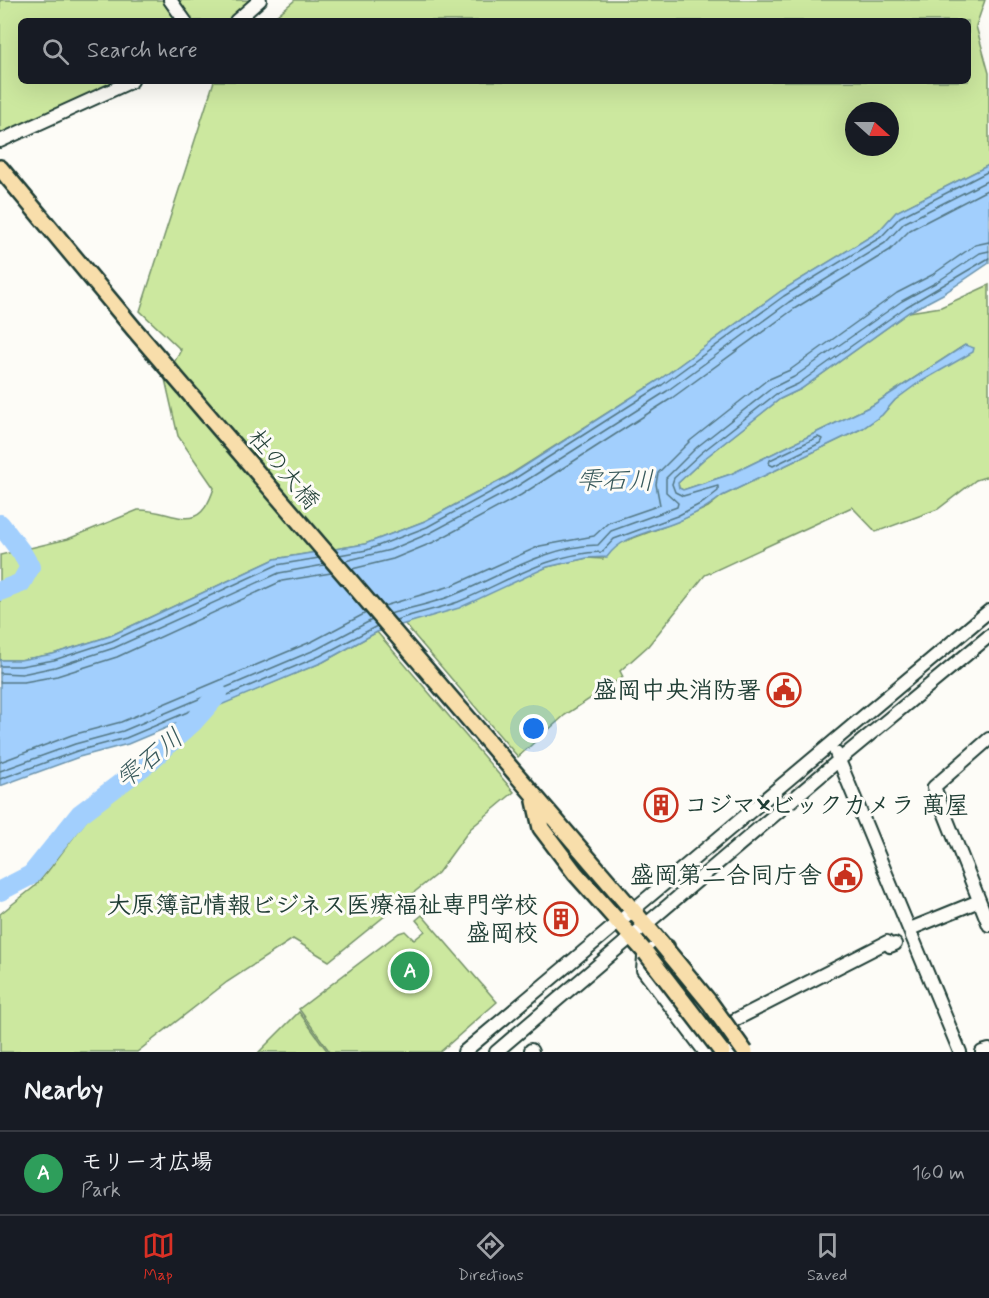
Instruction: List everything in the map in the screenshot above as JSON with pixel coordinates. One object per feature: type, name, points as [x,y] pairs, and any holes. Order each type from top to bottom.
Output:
[{"type":"main road","name":"杜の大橋","points":[[0,168],[134,329],[534,798],[646,925],[710,1003],[743,1052]]},
{"type":"main road","points":[[534,798],[541,828],[575,873],[633,936],[722,1052]]},
{"type":"street","points":[[170,0],[183,18]]},
{"type":"street","points":[[239,18],[260,0]]},
{"type":"street","points":[[0,141],[125,84]]},
{"type":"street","points":[[464,1052],[989,611]]},
{"type":"street","points":[[496,1052],[839,760],[989,636]]},
{"type":"street","points":[[989,739],[934,788],[989,925]]},
{"type":"street","points":[[832,743],[960,1052]]},
{"type":"street","points":[[910,929],[979,901]]},
{"type":"street","points":[[723,1026],[887,942],[890,946],[895,944]]},
{"type":"street","points":[[705,1052],[643,970],[644,957],[661,943],[667,944],[743,1052]]},
{"type":"street","points":[[982,1052],[989,1050]]},
{"type":"green space","points":[[0,0],[259,0],[238,18],[18,18],[18,84],[125,84],[0,141]]},
{"type":"green space","points":[[295,0],[985,0],[976,26],[989,73],[989,165],[896,212],[878,232],[781,291],[659,380],[508,476],[425,521],[365,544],[275,559],[110,636],[53,654],[20,660],[0,660],[0,555],[68,539],[138,510],[184,518],[200,513],[208,504],[214,488],[178,436],[165,379],[181,350],[140,311],[213,84],[971,84],[971,18],[274,18]]},
{"type":"green space","points":[[989,285],[989,476],[976,480],[938,509],[876,532],[852,507],[705,575],[648,646],[620,671],[623,677],[565,715],[518,757],[404,623],[547,567],[587,558],[603,559],[617,544],[679,521],[708,507],[722,496],[863,428],[882,415],[895,400],[965,345],[873,405],[731,474],[683,490],[679,488],[678,483],[705,458],[780,399],[801,389],[909,312],[941,307]]},
{"type":"green space","points":[[377,632],[514,792],[470,829],[438,873],[329,961],[293,939],[227,982],[137,1052],[0,1052],[0,914],[34,887],[91,814],[128,786],[207,710],[323,662]]},
{"type":"green space","points":[[422,915],[497,1002],[440,1052],[330,1052],[299,1009],[399,933],[405,931],[414,940],[425,931],[416,920]]},
{"type":"green space","points":[[299,1012],[328,1052],[259,1052]]},
{"type":"water","name":"雫石川","points":[[989,165],[989,263],[943,294],[909,312],[801,389],[780,399],[705,458],[678,483],[679,488],[683,490],[731,474],[873,405],[965,345],[974,348],[973,352],[917,384],[895,400],[882,415],[863,428],[722,496],[683,519],[629,539],[607,557],[587,558],[547,567],[459,608],[377,632],[323,662],[128,744],[79,757],[0,786],[0,660],[20,660],[53,654],[110,636],[275,559],[365,544],[425,521],[509,476],[659,380],[781,291],[878,232],[896,212]]},
{"type":"waterway","points":[[0,524],[30,567],[21,583],[0,591]]},
{"type":"waterway","name":"雫石川","points":[[0,891],[31,875],[80,814],[149,762],[193,722],[218,694]]},
{"type":"place","name":"盛岡中央消防署","points":[[784,690]]},
{"type":"place","name":"コジマ×ビックカメラ 萬屋","points":[[661,805]]},
{"type":"place","name":"盛岡第二合同庁舎","points":[[845,875]]},
{"type":"place","name":"大原簿記情報ビジネス医療福祉専門学校 盛岡校","points":[[561,919]]},
{"type":"place","name":"モリーオ広場","points":[[410,971]]}]
